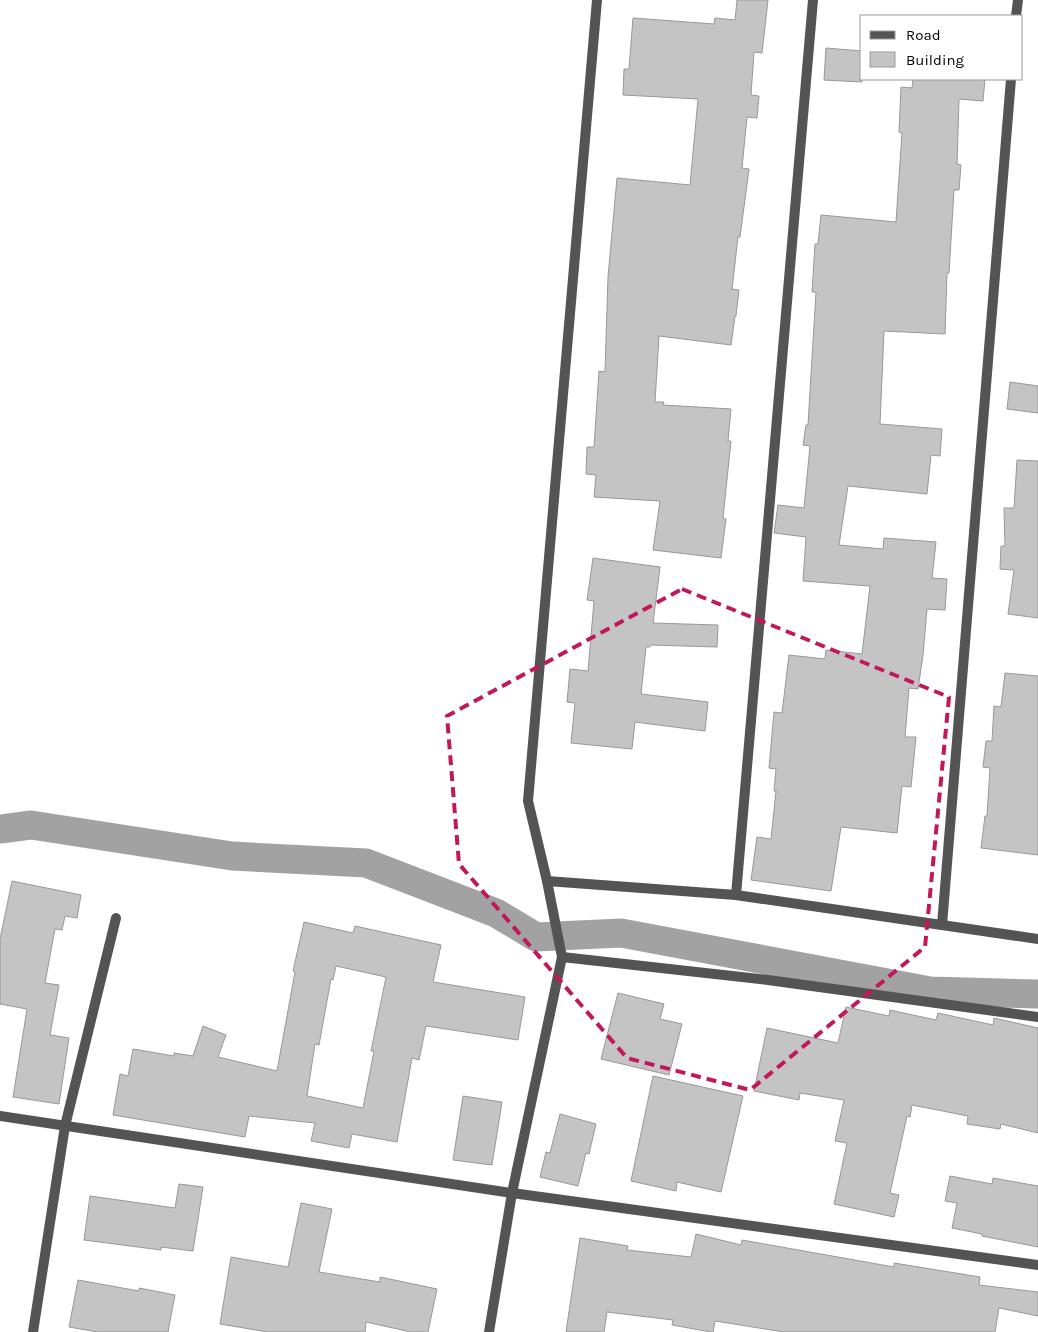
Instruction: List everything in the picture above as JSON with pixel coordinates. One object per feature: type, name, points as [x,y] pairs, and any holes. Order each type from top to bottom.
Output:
[{"type":"street","points":[[489,1332],[512,1193],[562,957],[547,881],[528,801],[597,0]]},
{"type":"street","points":[[736,895],[813,0]]},
{"type":"street","points":[[1016,15],[1018,0]]},
{"type":"street","points":[[942,925],[1011,80]]},
{"type":"street","points":[[547,881],[736,895],[1038,939]]},
{"type":"street","points":[[33,1332],[65,1126],[116,918]]},
{"type":"street","points":[[562,957],[768,980],[1038,1017]]},
{"type":"street","points":[[0,1116],[512,1193],[1038,1265]]},
{"type":"highlighted area","points":[[682,589],[949,697],[925,947],[750,1090],[627,1058],[459,864],[447,716]]},
{"type":"building","points":[[737,0],[768,0],[762,53],[754,52],[751,95],[759,96],[757,118],[747,117],[742,168],[749,169],[732,289],[739,290],[731,345],[659,336],[655,402],[664,402],[663,405],[731,409],[728,441],[731,441],[723,518],[726,519],[721,558],[653,550],[660,501],[594,497],[596,475],[586,474],[587,447],[594,447],[599,371],[605,372],[608,277],[617,178],[690,185],[698,99],[623,95],[624,69],[629,69],[633,18],[714,24],[715,18],[735,20]]},
{"type":"building","points":[[826,48],[860,51],[860,80],[862,82],[824,80]]},
{"type":"building","points":[[913,80],[985,80],[983,101],[959,99],[957,164],[961,165],[959,190],[954,190],[949,273],[947,273],[945,334],[884,331],[880,424],[942,429],[940,456],[931,455],[927,494],[848,486],[839,545],[883,549],[884,538],[936,542],[932,578],[947,579],[945,610],[927,609],[918,689],[909,688],[905,737],[916,737],[911,787],[902,786],[897,833],[841,827],[831,891],[751,880],[757,837],[771,839],[776,791],[774,791],[776,769],[769,768],[774,712],[782,713],[789,655],[825,659],[826,650],[862,654],[870,586],[803,581],[806,537],[774,533],[778,505],[804,508],[810,446],[803,445],[806,425],[808,425],[816,292],[812,292],[815,244],[818,244],[821,215],[896,222],[902,133],[899,132],[901,87],[912,88]]},
{"type":"building","points":[[1010,382],[1038,386],[1038,413],[1007,409]]},
{"type":"building","points":[[1017,460],[1038,461],[1038,618],[1008,614],[1014,570],[1000,569],[1001,546],[1005,546],[1004,508],[1014,508]]},
{"type":"building","points":[[593,558],[660,567],[653,623],[718,625],[717,647],[651,645],[646,647],[641,694],[708,702],[705,731],[635,722],[632,749],[571,743],[575,703],[567,702],[570,669],[588,671],[594,601],[587,600]]},
{"type":"building","points":[[1005,673],[1038,676],[1038,855],[981,848],[985,816],[987,816],[990,768],[983,767],[986,741],[992,741],[994,706],[1001,707]]},
{"type":"building","points":[[12,881],[81,895],[77,918],[65,916],[62,930],[55,929],[45,983],[59,985],[50,1035],[69,1038],[59,1104],[13,1097],[27,1009],[0,1004],[0,939]]},
{"type":"building","points":[[304,922],[353,933],[355,926],[441,945],[433,982],[525,997],[518,1040],[426,1026],[419,1060],[412,1058],[397,1142],[352,1134],[349,1148],[311,1141],[315,1123],[249,1116],[245,1137],[113,1115],[120,1074],[128,1076],[133,1049],[174,1056],[174,1053],[193,1056],[203,1026],[226,1035],[218,1057],[277,1071],[295,972],[293,971]],"holes":[[[336,966],[386,977],[371,1051],[374,1051],[363,1108],[307,1096],[315,1044],[319,1045],[331,979],[333,980]]]},
{"type":"building","points":[[618,993],[664,1004],[660,1019],[682,1024],[669,1075],[601,1059]]},
{"type":"building","points":[[846,1007],[889,1016],[890,1010],[936,1020],[938,1013],[993,1025],[994,1018],[1038,1028],[1038,1133],[1001,1124],[1000,1129],[967,1124],[968,1116],[912,1105],[910,1117],[907,1116],[890,1193],[899,1195],[894,1217],[834,1204],[847,1143],[835,1141],[844,1100],[800,1093],[799,1100],[754,1091],[767,1028],[838,1043]]},
{"type":"building","points":[[653,1076],[743,1096],[721,1192],[677,1182],[676,1191],[631,1181]]},
{"type":"building","points":[[463,1096],[502,1102],[492,1165],[453,1160]]},
{"type":"building","points":[[560,1114],[596,1124],[589,1154],[586,1153],[578,1186],[540,1177],[546,1152],[550,1153]]},
{"type":"building","points":[[950,1176],[992,1184],[993,1178],[1038,1186],[1038,1247],[952,1228],[957,1203],[945,1201]]},
{"type":"building","points":[[179,1184],[203,1187],[193,1251],[161,1247],[161,1250],[84,1240],[90,1196],[175,1208]]},
{"type":"building","points":[[301,1203],[332,1209],[319,1272],[380,1282],[380,1277],[437,1289],[428,1332],[411,1332],[366,1322],[365,1332],[268,1332],[220,1324],[231,1257],[288,1267]]},
{"type":"building","points":[[696,1234],[741,1245],[742,1240],[894,1267],[894,1263],[980,1277],[979,1285],[1038,1292],[1038,1316],[999,1308],[995,1332],[784,1332],[715,1321],[713,1332],[711,1332],[672,1325],[673,1320],[607,1312],[604,1332],[566,1332],[580,1238],[628,1246],[627,1250],[691,1257]]},
{"type":"building","points":[[78,1280],[139,1291],[139,1288],[175,1295],[168,1332],[98,1332],[69,1327]]},
{"type":"waterway","points":[[0,829],[31,825],[232,856],[366,863],[496,913],[536,937],[621,933],[930,991],[1038,994]]}]
